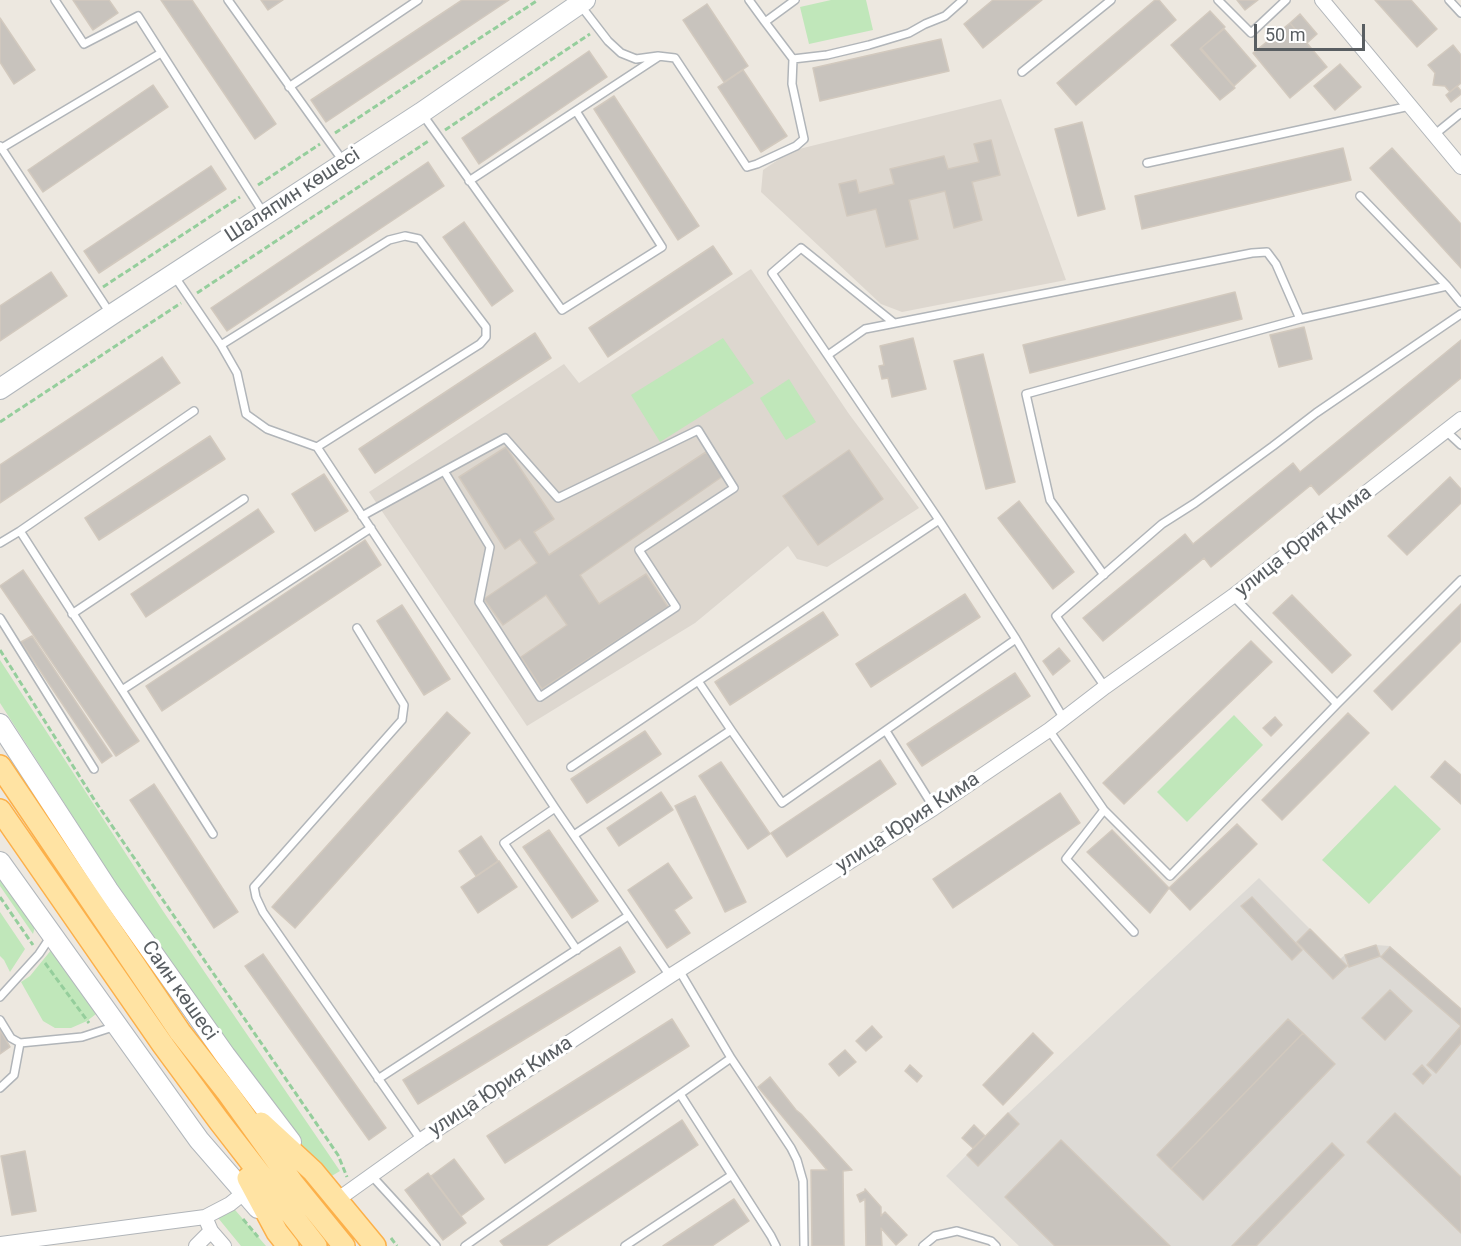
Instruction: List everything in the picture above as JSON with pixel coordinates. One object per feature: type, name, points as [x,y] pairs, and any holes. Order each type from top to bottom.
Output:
[{"type":"main road","name":"Шаляпин көшесі","points":[[0,389],[421,113],[581,1]]},
{"type":"main road","name":"Саин көшесі","points":[[0,724],[108,890],[225,1055],[312,1171],[344,1194],[383,1242]]},
{"type":"main road","name":"Саин көшесі","points":[[0,766],[180,1032],[228,1093],[292,1182],[344,1246]]},
{"type":"main road","points":[[0,810],[163,1045],[316,1246]]},
{"type":"main road","points":[[0,862],[199,1140],[245,1192],[284,1242]]},
{"type":"main road","points":[[228,1093],[312,1171]]},
{"type":"main road","points":[[219,1121],[284,1242]]},
{"type":"street","points":[[1322,0],[1461,167]]},
{"type":"street","name":"улица Юрия Кима","points":[[344,1194],[421,1140],[675,973],[933,808],[1049,730],[1104,687],[1233,597],[1461,419]]},
{"type":"street","points":[[0,1244],[205,1217],[230,1204],[245,1192]]},
{"type":"street","points":[[205,1217],[211,1231],[224,1246]]},
{"type":"street","points":[[196,1246],[211,1231]]},
{"type":"lane","points":[[55,0],[84,44],[138,16],[265,215]]},
{"type":"lane","points":[[228,0],[344,163]]},
{"type":"lane","points":[[289,87],[418,0]]},
{"type":"lane","points":[[581,1],[598,29],[621,53],[636,59],[658,56],[675,58],[747,167],[796,146],[804,139],[792,84],[793,59],[749,0]]},
{"type":"lane","points":[[765,22],[795,0]]},
{"type":"lane","points":[[793,59],[827,55],[909,33],[945,16],[963,0]]},
{"type":"lane","points":[[1022,72],[1111,0]]},
{"type":"lane","points":[[1218,0],[1251,33],[1286,0]]},
{"type":"lane","points":[[1449,0],[1461,13]]},
{"type":"lane","points":[[111,315],[1,148],[161,53]]},
{"type":"lane","points":[[469,181],[658,56]]},
{"type":"lane","points":[[1148,163],[1410,106]]},
{"type":"lane","points":[[421,113],[562,310],[662,247],[576,111]]},
{"type":"lane","points":[[1434,135],[1461,113]]},
{"type":"lane","points":[[1360,196],[1461,303]]},
{"type":"lane","points":[[220,345],[389,240],[405,236],[419,239],[486,327],[486,337],[480,344],[317,447]]},
{"type":"lane","points":[[894,323],[801,248],[772,273],[939,520],[1016,639],[1064,719]]},
{"type":"lane","points":[[828,355],[865,328],[1252,253],[1267,252],[1276,264],[1300,319]]},
{"type":"lane","points":[[173,275],[237,373],[246,414],[267,429],[317,447],[628,916],[675,973],[791,1148],[803,1181],[804,1246]]},
{"type":"lane","points":[[1104,575],[1050,500],[1026,394],[1300,319],[1447,286]]},
{"type":"lane","points":[[1104,687],[1056,616],[1162,524],[1195,503],[1316,412],[1461,314]]},
{"type":"lane","points":[[0,543],[194,411]]},
{"type":"lane","points":[[362,516],[444,471],[506,438],[558,498],[698,430],[734,488],[639,550],[676,607],[540,697],[479,602],[490,547],[444,471]]},
{"type":"lane","points":[[1447,432],[1461,445]]},
{"type":"lane","points":[[72,614],[244,499]]},
{"type":"lane","points":[[571,767],[939,520]]},
{"type":"lane","points":[[122,690],[371,528]]},
{"type":"lane","points":[[20,531],[213,834]]},
{"type":"lane","points":[[1049,730],[1104,810],[1170,876],[1461,580]]},
{"type":"lane","points":[[1233,597],[1338,704]]},
{"type":"lane","points":[[0,618],[94,769]]},
{"type":"lane","points":[[357,628],[404,705],[402,720],[254,887],[263,912],[421,1140]]},
{"type":"lane","points":[[698,681],[782,803],[1016,639]]},
{"type":"lane","points":[[574,835],[731,730]]},
{"type":"lane","points":[[886,731],[933,808]]},
{"type":"lane","points":[[555,808],[504,843],[577,950]]},
{"type":"lane","points":[[1104,810],[1066,859],[1134,932]]},
{"type":"lane","points":[[378,1079],[628,916]]},
{"type":"lane","points":[[0,997],[39,954],[52,934]]},
{"type":"lane","points":[[0,1020],[10,1038],[20,1043],[82,1037],[117,1026]]},
{"type":"lane","points":[[0,1088],[14,1075],[20,1043]]},
{"type":"lane","points":[[465,1246],[731,1058]]},
{"type":"lane","points":[[680,1094],[776,1246]]},
{"type":"lane","points":[[371,1175],[436,1246]]},
{"type":"lane","points":[[625,1246],[732,1175]]},
{"type":"lane","points":[[923,1246],[935,1236],[957,1231],[991,1241],[996,1246]]},
{"type":"path","points":[[0,422],[598,29]]},
{"type":"path","points":[[0,650],[95,801],[338,1155],[344,1194]]},
{"type":"path","points":[[383,1242],[397,1246]]},
{"type":"shaded area","points":[[1001,99],[1066,280],[902,312],[881,304],[761,192],[763,170],[791,151]]},
{"type":"shaded area","points":[[751,269],[849,414],[919,508],[827,567],[797,559],[788,546],[695,623],[527,726],[369,492],[564,364],[579,383]]},
{"type":"shaded area","points":[[1259,878],[1340,959],[1345,955],[1376,945],[1390,946],[1461,1009],[1461,1246],[1019,1246],[946,1176],[1008,1113]]},
{"type":"green space","points":[[831,0],[866,0],[873,30],[809,44],[800,7]]},
{"type":"green space","points":[[723,338],[754,383],[660,442],[631,395]]},
{"type":"green space","points":[[789,379],[816,422],[786,440],[760,398]]},
{"type":"green space","points":[[0,660],[163,911],[340,1171],[325,1180],[147,932],[0,703]]},
{"type":"green space","points":[[1234,715],[1263,745],[1187,822],[1157,792]]},
{"type":"green space","points":[[1395,785],[1441,829],[1369,904],[1322,860]]},
{"type":"green space","points":[[0,871],[36,923],[33,934],[0,886]]},
{"type":"green space","points":[[0,912],[25,949],[10,972],[0,956]]},
{"type":"green space","points":[[52,949],[96,1014],[71,1028],[55,1028],[43,1021],[21,982],[30,976]]},
{"type":"green space","points":[[230,1204],[266,1246],[241,1246],[214,1213]]},
{"type":"building","points":[[73,0],[109,0],[118,13],[93,30]]},
{"type":"building","points":[[161,0],[192,0],[276,124],[255,139]]},
{"type":"building","points":[[261,0],[283,0],[268,10]]},
{"type":"building","points":[[462,0],[509,0],[326,122],[311,100]]},
{"type":"building","points":[[993,0],[1042,0],[983,48],[964,24]]},
{"type":"building","points":[[1155,0],[1159,0],[1176,20],[1076,105],[1057,83]]},
{"type":"building","points":[[1237,0],[1258,0],[1245,10]]},
{"type":"building","points":[[1375,0],[1411,0],[1437,29],[1417,47]]},
{"type":"building","points":[[707,4],[748,66],[724,82],[683,20]]},
{"type":"building","points":[[1210,11],[1225,27],[1200,49],[1235,88],[1220,100],[1171,45]]},
{"type":"building","points":[[1300,14],[1317,34],[1307,43],[1290,23]]},
{"type":"building","points":[[0,18],[35,70],[14,84],[0,62]]},
{"type":"building","points":[[1290,23],[1327,67],[1290,98],[1253,53]]},
{"type":"building","points":[[1224,29],[1256,66],[1234,86],[1201,48]]},
{"type":"building","points":[[941,39],[949,71],[820,101],[813,68]]},
{"type":"building","points":[[1453,45],[1461,55],[1461,83],[1450,92],[1445,86],[1433,85],[1435,73],[1428,65]]},
{"type":"building","points":[[589,51],[607,77],[479,164],[462,138]]},
{"type":"building","points":[[1340,64],[1361,87],[1335,110],[1314,86]]},
{"type":"building","points":[[743,70],[787,136],[761,152],[718,87]]},
{"type":"building","points":[[153,85],[168,107],[43,192],[28,170]]},
{"type":"building","points":[[1457,86],[1461,94],[1451,102],[1446,95]]},
{"type":"building","points":[[614,96],[699,226],[678,240],[594,109]]},
{"type":"building","points":[[1082,122],[1105,209],[1078,216],[1055,129]]},
{"type":"building","points":[[991,140],[1000,175],[972,182],[982,220],[954,228],[945,191],[909,200],[918,239],[886,247],[876,209],[847,216],[839,184],[856,180],[859,193],[894,184],[890,169],[944,156],[948,169],[979,162],[974,144]]},
{"type":"building","points":[[1343,148],[1351,180],[1142,229],[1135,196]]},
{"type":"building","points":[[1392,148],[1461,224],[1461,268],[1370,168]]},
{"type":"building","points":[[428,162],[444,186],[227,331],[211,308]]},
{"type":"building","points":[[211,166],[226,189],[99,273],[84,251]]},
{"type":"building","points":[[464,222],[513,291],[492,306],[443,237]]},
{"type":"building","points":[[713,246],[732,274],[608,357],[589,328]]},
{"type":"building","points":[[51,272],[67,296],[0,341],[0,306]]},
{"type":"building","points":[[1235,292],[1242,319],[1030,373],[1023,345]]},
{"type":"building","points":[[1304,327],[1312,359],[1279,367],[1270,335]]},
{"type":"building","points":[[535,333],[551,358],[375,473],[359,449]]},
{"type":"building","points":[[913,338],[926,389],[892,397],[888,378],[882,379],[879,366],[884,365],[880,346]]},
{"type":"building","points":[[1461,340],[1461,378],[1319,495],[1311,485],[1211,567],[1204,558],[1103,641],[1083,618],[1185,534],[1193,544],[1293,463],[1300,472]]},
{"type":"building","points":[[983,354],[1015,482],[986,489],[954,361]]},
{"type":"building","points":[[162,357],[180,383],[0,503],[0,465]]},
{"type":"building","points":[[210,436],[225,459],[99,540],[85,518]]},
{"type":"building","points":[[506,447],[554,519],[534,532],[549,555],[706,452],[723,476],[580,575],[599,604],[646,574],[668,607],[542,689],[521,657],[567,625],[546,595],[503,625],[484,599],[537,563],[520,539],[505,549],[459,477]]},
{"type":"building","points":[[849,450],[883,499],[818,545],[783,496]]},
{"type":"building","points":[[324,474],[348,511],[315,531],[292,494]]},
{"type":"building","points":[[1450,477],[1461,489],[1461,503],[1407,555],[1388,536]]},
{"type":"building","points":[[1019,501],[1074,572],[1053,589],[998,518]]},
{"type":"building","points":[[258,509],[274,532],[146,617],[131,594]]},
{"type":"building","points":[[365,540],[381,565],[162,711],[146,686]]},
{"type":"building","points":[[23,570],[139,741],[116,756],[0,586]]},
{"type":"building","points":[[965,594],[980,617],[871,687],[856,664]]},
{"type":"building","points":[[1292,595],[1351,655],[1332,673],[1273,613]]},
{"type":"building","points":[[1461,604],[1461,641],[1392,710],[1374,691]]},
{"type":"building","points":[[402,605],[450,679],[424,695],[377,621]]},
{"type":"building","points":[[823,612],[838,635],[730,705],[715,682]]},
{"type":"building","points":[[32,636],[112,756],[102,763],[21,642]]},
{"type":"building","points":[[1251,641],[1272,662],[1124,804],[1103,783]]},
{"type":"building","points":[[1059,648],[1070,661],[1053,675],[1043,661]]},
{"type":"building","points":[[1015,673],[1030,696],[922,766],[907,744]]},
{"type":"building","points":[[447,712],[470,733],[295,928],[272,907]]},
{"type":"building","points":[[1348,713],[1369,733],[1282,820],[1262,800]]},
{"type":"building","points":[[1275,717],[1282,725],[1271,736],[1263,728]]},
{"type":"building","points":[[645,731],[661,754],[587,803],[571,779]]},
{"type":"building","points":[[880,760],[896,784],[787,857],[771,833]]},
{"type":"building","points":[[1445,761],[1461,775],[1461,804],[1431,777]]},
{"type":"building","points":[[721,762],[770,834],[748,849],[699,776]]},
{"type":"building","points":[[154,784],[238,912],[214,928],[130,800]]},
{"type":"building","points":[[661,792],[673,810],[619,846],[607,828]]},
{"type":"building","points":[[1060,793],[1080,823],[953,908],[933,879]]},
{"type":"building","points":[[695,796],[746,902],[725,912],[675,806]]},
{"type":"building","points":[[1237,824],[1257,844],[1190,910],[1169,888]]},
{"type":"building","points":[[549,830],[598,901],[572,918],[523,847]]},
{"type":"building","points":[[1112,830],[1169,888],[1150,913],[1087,852]]},
{"type":"building","points":[[481,836],[498,861],[476,876],[459,851]]},
{"type":"building","points":[[499,861],[517,887],[478,913],[461,887]]},
{"type":"building","points":[[668,863],[692,898],[674,910],[690,933],[667,948],[628,890]]},
{"type":"building","points":[[1252,897],[1302,950],[1292,960],[1241,906]]},
{"type":"building","points":[[1310,929],[1347,966],[1333,979],[1297,942]]},
{"type":"building","points":[[1376,945],[1380,956],[1349,967],[1345,955]]},
{"type":"building","points":[[620,947],[635,972],[418,1104],[403,1080]]},
{"type":"building","points":[[1390,947],[1461,1009],[1461,1026],[1381,957]]},
{"type":"building","points":[[263,954],[386,1128],[369,1140],[245,966]]},
{"type":"building","points":[[1390,990],[1412,1011],[1385,1040],[1362,1018]]},
{"type":"building","points":[[672,1019],[689,1046],[505,1163],[487,1136]]},
{"type":"building","points":[[1288,1019],[1303,1033],[1171,1169],[1157,1155]]},
{"type":"building","points":[[872,1026],[882,1037],[866,1051],[856,1041]]},
{"type":"building","points":[[1461,1026],[1461,1043],[1436,1073],[1427,1065]]},
{"type":"building","points":[[0,1030],[10,1047],[0,1054]]},
{"type":"building","points":[[1033,1033],[1053,1053],[1003,1105],[983,1085]]},
{"type":"building","points":[[1303,1033],[1335,1064],[1203,1200],[1171,1169]]},
{"type":"building","points":[[845,1050],[856,1062],[839,1076],[829,1064]]},
{"type":"building","points":[[910,1065],[922,1076],[917,1082],[905,1071]]},
{"type":"building","points":[[1422,1065],[1431,1075],[1423,1084],[1413,1074]]},
{"type":"building","points":[[770,1077],[796,1110],[852,1170],[843,1171],[844,1246],[812,1246],[811,1170],[827,1170],[758,1087]]},
{"type":"building","points":[[1008,1113],[1019,1124],[978,1166],[967,1155]]},
{"type":"building","points":[[1395,1113],[1461,1177],[1461,1233],[1367,1142]]},
{"type":"building","points":[[682,1120],[698,1145],[546,1246],[504,1246],[500,1241]]},
{"type":"building","points":[[974,1125],[985,1136],[973,1148],[962,1138]]},
{"type":"building","points":[[1061,1140],[1170,1246],[1055,1246],[1005,1197]]},
{"type":"building","points":[[1332,1143],[1344,1155],[1256,1246],[1232,1246]]},
{"type":"building","points":[[25,1151],[36,1211],[12,1215],[1,1156]]},
{"type":"building","points":[[454,1159],[484,1199],[461,1216],[431,1176]]},
{"type":"building","points":[[428,1173],[466,1223],[443,1240],[405,1190]]},
{"type":"building","points":[[865,1189],[881,1207],[881,1216],[885,1212],[907,1235],[896,1245],[881,1228],[882,1246],[866,1246],[865,1199],[860,1202],[857,1195]]},
{"type":"building","points":[[734,1199],[749,1221],[712,1246],[663,1246]]}]
